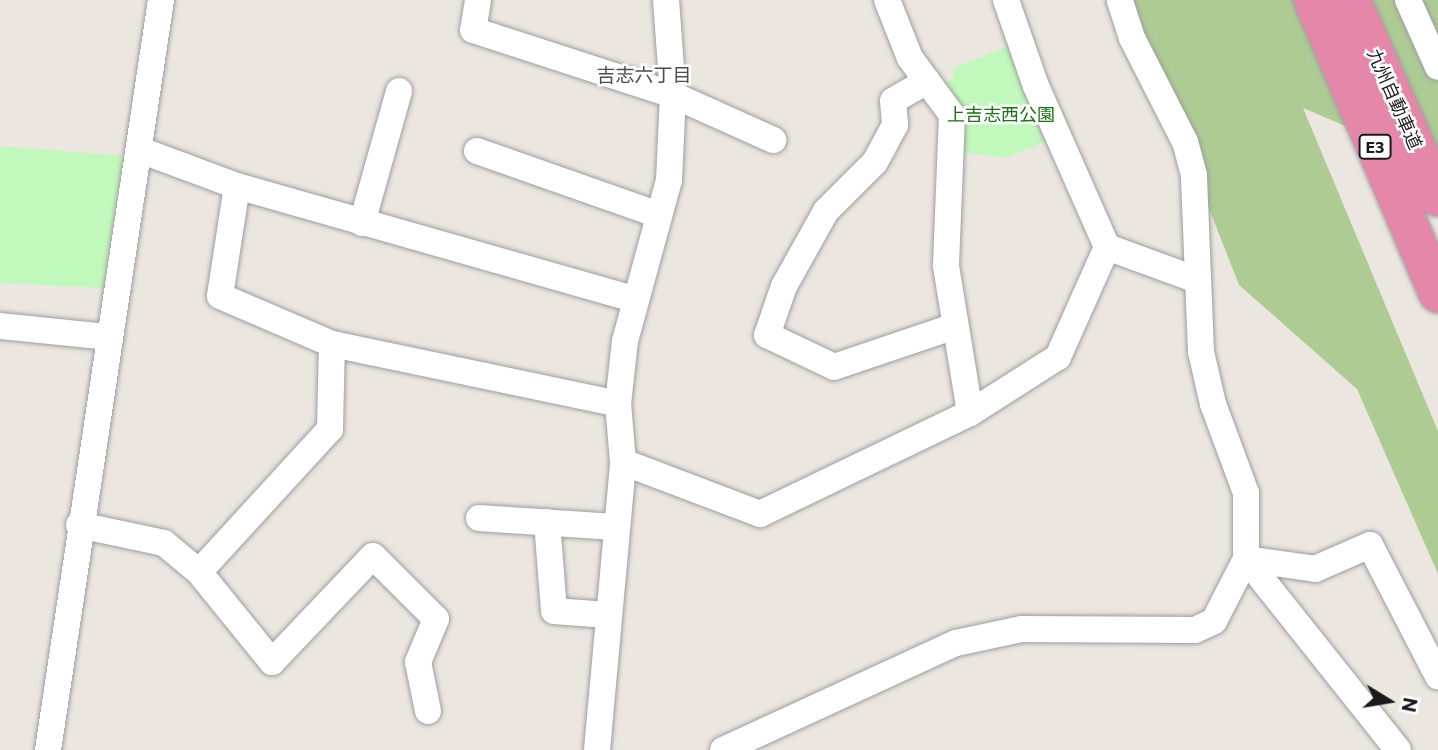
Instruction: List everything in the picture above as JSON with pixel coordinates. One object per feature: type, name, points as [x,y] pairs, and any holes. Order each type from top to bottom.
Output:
[{"type":"highway","name":"九州自動車道","points":[[1313,0],[1438,293]]},
{"type":"highway","name":"九州自動車道","points":[[1353,5],[1438,197]]},
{"type":"highway","points":[[1353,5],[1438,169]]},
{"type":"street","points":[[48,750],[79,525],[140,150],[161,0]]},
{"type":"street","points":[[478,0],[473,30],[673,95],[773,140]]},
{"type":"street","points":[[597,750],[615,527],[623,462],[618,404],[636,300],[668,180],[673,95],[666,0]]},
{"type":"street","points":[[887,0],[910,58],[952,116],[946,266],[970,413]]},
{"type":"street","points":[[1006,0],[1036,86],[1107,247],[1197,279]]},
{"type":"street","points":[[723,750],[956,643],[1022,629],[1195,630],[1214,621],[1246,559],[1246,493],[1213,404],[1202,352],[1194,175],[1185,142],[1132,38],[1120,0]]},
{"type":"street","points":[[1408,0],[1438,67]]},
{"type":"street","points":[[927,81],[893,100],[890,134],[874,162],[826,211],[784,286],[767,335],[834,367],[955,326]]},
{"type":"street","points":[[362,223],[399,91]]},
{"type":"street","points":[[140,150],[237,186],[636,300]]},
{"type":"street","points":[[477,151],[659,215]]},
{"type":"street","points":[[237,186],[220,296],[332,344],[618,404]]},
{"type":"street","points":[[623,462],[760,514],[970,413],[1058,356],[1107,247]]},
{"type":"street","points":[[0,326],[108,337]]},
{"type":"street","points":[[199,572],[330,429],[332,344]]},
{"type":"street","points":[[479,518],[615,527]]},
{"type":"street","points":[[547,523],[554,611],[608,615]]},
{"type":"street","points":[[79,525],[164,543],[199,572],[272,662],[373,556],[436,619],[418,662],[428,711]]},
{"type":"street","points":[[1246,559],[1315,569],[1370,545],[1438,676]]},
{"type":"street","points":[[1246,559],[1398,750]]},
{"type":"green space","points":[[1127,0],[1438,0],[1438,165],[1303,108],[1438,431],[1438,574],[1357,389],[1239,285]]},
{"type":"green space","name":"上吉志西公園","points":[[1016,43],[1054,138],[1005,158],[955,151],[938,89],[954,77],[953,68]]},
{"type":"green space","points":[[0,146],[131,156],[106,288],[0,283]]},
{"type":"district","name":"吉志六丁目","points":[[644,75]]}]
